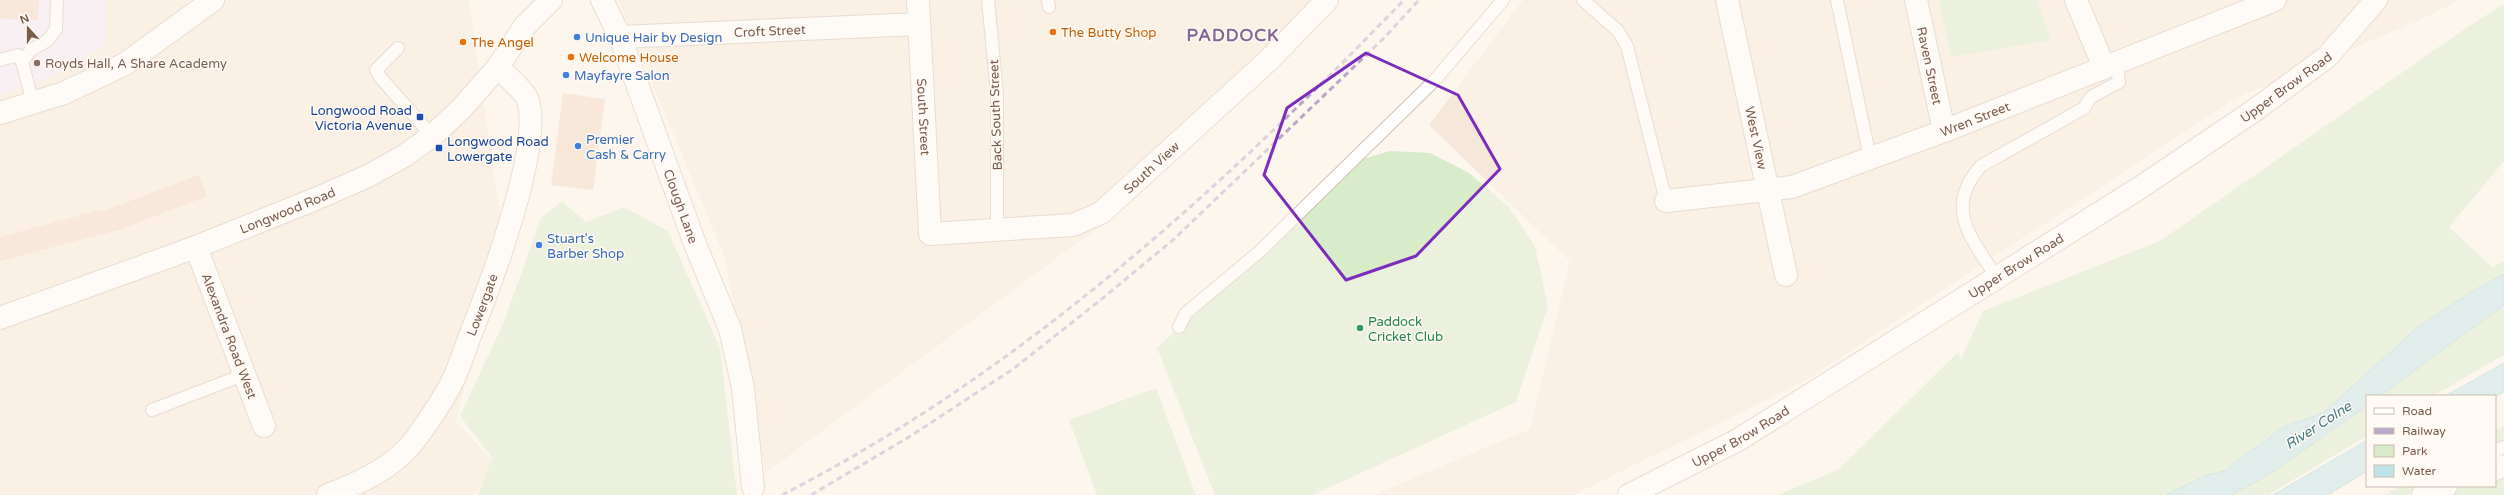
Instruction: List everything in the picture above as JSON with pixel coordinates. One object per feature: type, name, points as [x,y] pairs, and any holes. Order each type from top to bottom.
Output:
[{"type":"street","points":[[0,113],[64,93],[126,64],[213,0]]},
{"type":"street","name":"Longwood Road","points":[[524,27],[533,0]]},
{"type":"street","name":"Longwood Road","points":[[0,318],[196,246],[318,198],[368,176],[404,156],[432,136],[461,109],[498,67],[524,27],[551,0]]},
{"type":"street","name":"Clough Lane","points":[[602,0],[620,37],[692,237],[730,329],[755,416],[753,487]]},
{"type":"street","name":"South Street","points":[[918,0],[930,234]]},
{"type":"street","name":"South View","points":[[930,234],[1073,225],[1101,213],[1269,60],[1326,0]]},
{"type":"street","name":"West View","points":[[1728,0],[1786,275]]},
{"type":"street","name":"Raven Street","points":[[1916,0],[1944,131]]},
{"type":"street","points":[[2076,0],[2111,65]]},
{"type":"street","name":"Wren Street","points":[[1666,201],[1792,187],[1944,131],[2275,0]]},
{"type":"street","name":"Upper Brow Road","points":[[1629,495],[1738,440],[2141,187],[2252,112],[2327,58],[2376,0]]},
{"type":"street","name":"Croft Street","points":[[620,37],[919,24]]},
{"type":"street","name":"Lowergate","points":[[328,495],[383,470],[413,442],[453,381],[465,352],[489,291],[501,252],[521,181],[531,128],[528,99],[498,67]]},
{"type":"street","name":"Alexandra Road West","points":[[196,246],[243,375],[264,426]]},
{"type":"lane","points":[[22,62],[31,50],[48,40],[56,29],[57,0]]},
{"type":"lane","name":"Back South Street","points":[[988,0],[997,93],[997,230]]},
{"type":"lane","points":[[1179,327],[1186,313],[1259,252],[1434,81],[1503,0]]},
{"type":"lane","points":[[1583,0],[1618,31],[1627,46],[1666,201]]},
{"type":"lane","points":[[1837,0],[1870,158]]},
{"type":"lane","points":[[398,48],[376,70],[380,77],[432,136]]},
{"type":"lane","points":[[0,60],[18,55],[22,62],[33,103]]},
{"type":"lane","points":[[1997,278],[1966,229],[1962,214],[1964,196],[1970,178],[1982,166],[2084,108],[2091,97],[2119,82],[2111,65]]},
{"type":"lane","points":[[152,410],[243,375]]},
{"type":"highlighted area","points":[[1366,53],[1458,95],[1500,169],[1416,256],[1346,280],[1264,175],[1287,108]]},
{"type":"shaded area","points":[[0,0],[469,0],[502,230],[456,422],[499,467],[473,495],[0,495]]},
{"type":"shaded area","name":"Royds Hall, A Share Academy","points":[[0,0],[106,0],[106,46],[42,81],[0,94]]},
{"type":"shaded area","points":[[618,0],[1326,0],[1103,224],[765,473],[725,258]]},
{"type":"shaded area","points":[[1523,0],[2459,0],[2429,16],[2236,98],[1806,380],[1574,495],[1374,495],[1530,429],[1570,261],[1429,125]]},
{"type":"green space","points":[[1939,0],[2037,0],[2051,40],[1951,57]]},
{"type":"green space","points":[[2504,4],[2504,161],[2449,227],[2492,267],[2504,261],[2504,355],[2435,395],[2366,395],[2366,437],[2268,495],[1777,495],[1838,470],[1958,352],[1961,359],[1983,311],[2160,241],[2466,28]]},
{"type":"green space","name":"Paddock Cricket Club","points":[[1390,151],[1430,153],[1469,173],[1509,207],[1535,246],[1548,307],[1516,402],[1313,495],[1215,495],[1157,348],[1362,159]]},
{"type":"green space","points":[[562,201],[586,222],[624,207],[668,231],[720,348],[737,495],[478,495],[492,458],[460,416],[503,324],[541,218]]},
{"type":"green space","points":[[1156,388],[1196,495],[1097,495],[1069,420]]},
{"type":"green space","points":[[2504,426],[2504,495],[2385,495],[2398,487],[2496,487],[2496,430]]},
{"type":"water","name":"River Colne","points":[[2504,274],[2504,305],[2381,395],[2366,395],[2366,407],[2268,475],[2232,495],[2166,495],[2207,475],[2224,471],[2285,426],[2323,413],[2418,327],[2478,288]]},
{"type":"water","points":[[2504,363],[2504,392],[2496,396],[2496,395],[2447,395]]},
{"type":"water","points":[[2366,441],[2366,472],[2328,495],[2273,495]]},
{"type":"building","points":[[0,0],[39,0],[38,20],[0,19]]},
{"type":"building","name":"Premier Cash & Carry","points":[[563,93],[605,99],[593,190],[551,185]]},
{"type":"building","points":[[199,175],[207,196],[122,229],[0,261],[0,237],[100,210],[101,212]]},
{"type":"railway","points":[[782,495],[870,446],[954,393],[1035,335],[1113,273],[1189,208],[1263,140],[1404,0]]},
{"type":"railway","points":[[811,495],[909,437],[1013,369],[1098,302],[1173,240],[1383,39],[1419,0]]},
{"type":"place","name":"The Butty Shop","points":[[1053,32]]},
{"type":"place","name":"Unique Hair by Design","points":[[577,37]]},
{"type":"place","name":"The Angel","points":[[463,42]]},
{"type":"place","name":"Welcome House","points":[[571,57]]},
{"type":"place","name":"Royds Hall, A Share Academy","points":[[37,63]]},
{"type":"place","name":"Mayfayre Salon","points":[[566,75]]},
{"type":"place","name":"Longwood Road Victoria Avenue","points":[[420,117]]},
{"type":"place","name":"Premier Cash & Carry","points":[[578,146]]},
{"type":"place","name":"Longwood Road Lowergate","points":[[439,148]]},
{"type":"place","name":"Stuart's Barber Shop","points":[[539,245]]},
{"type":"place","name":"Paddock Cricket Club","points":[[1360,328]]},
{"type":"district","name":"PADDOCK","points":[[1233,35]]}]
